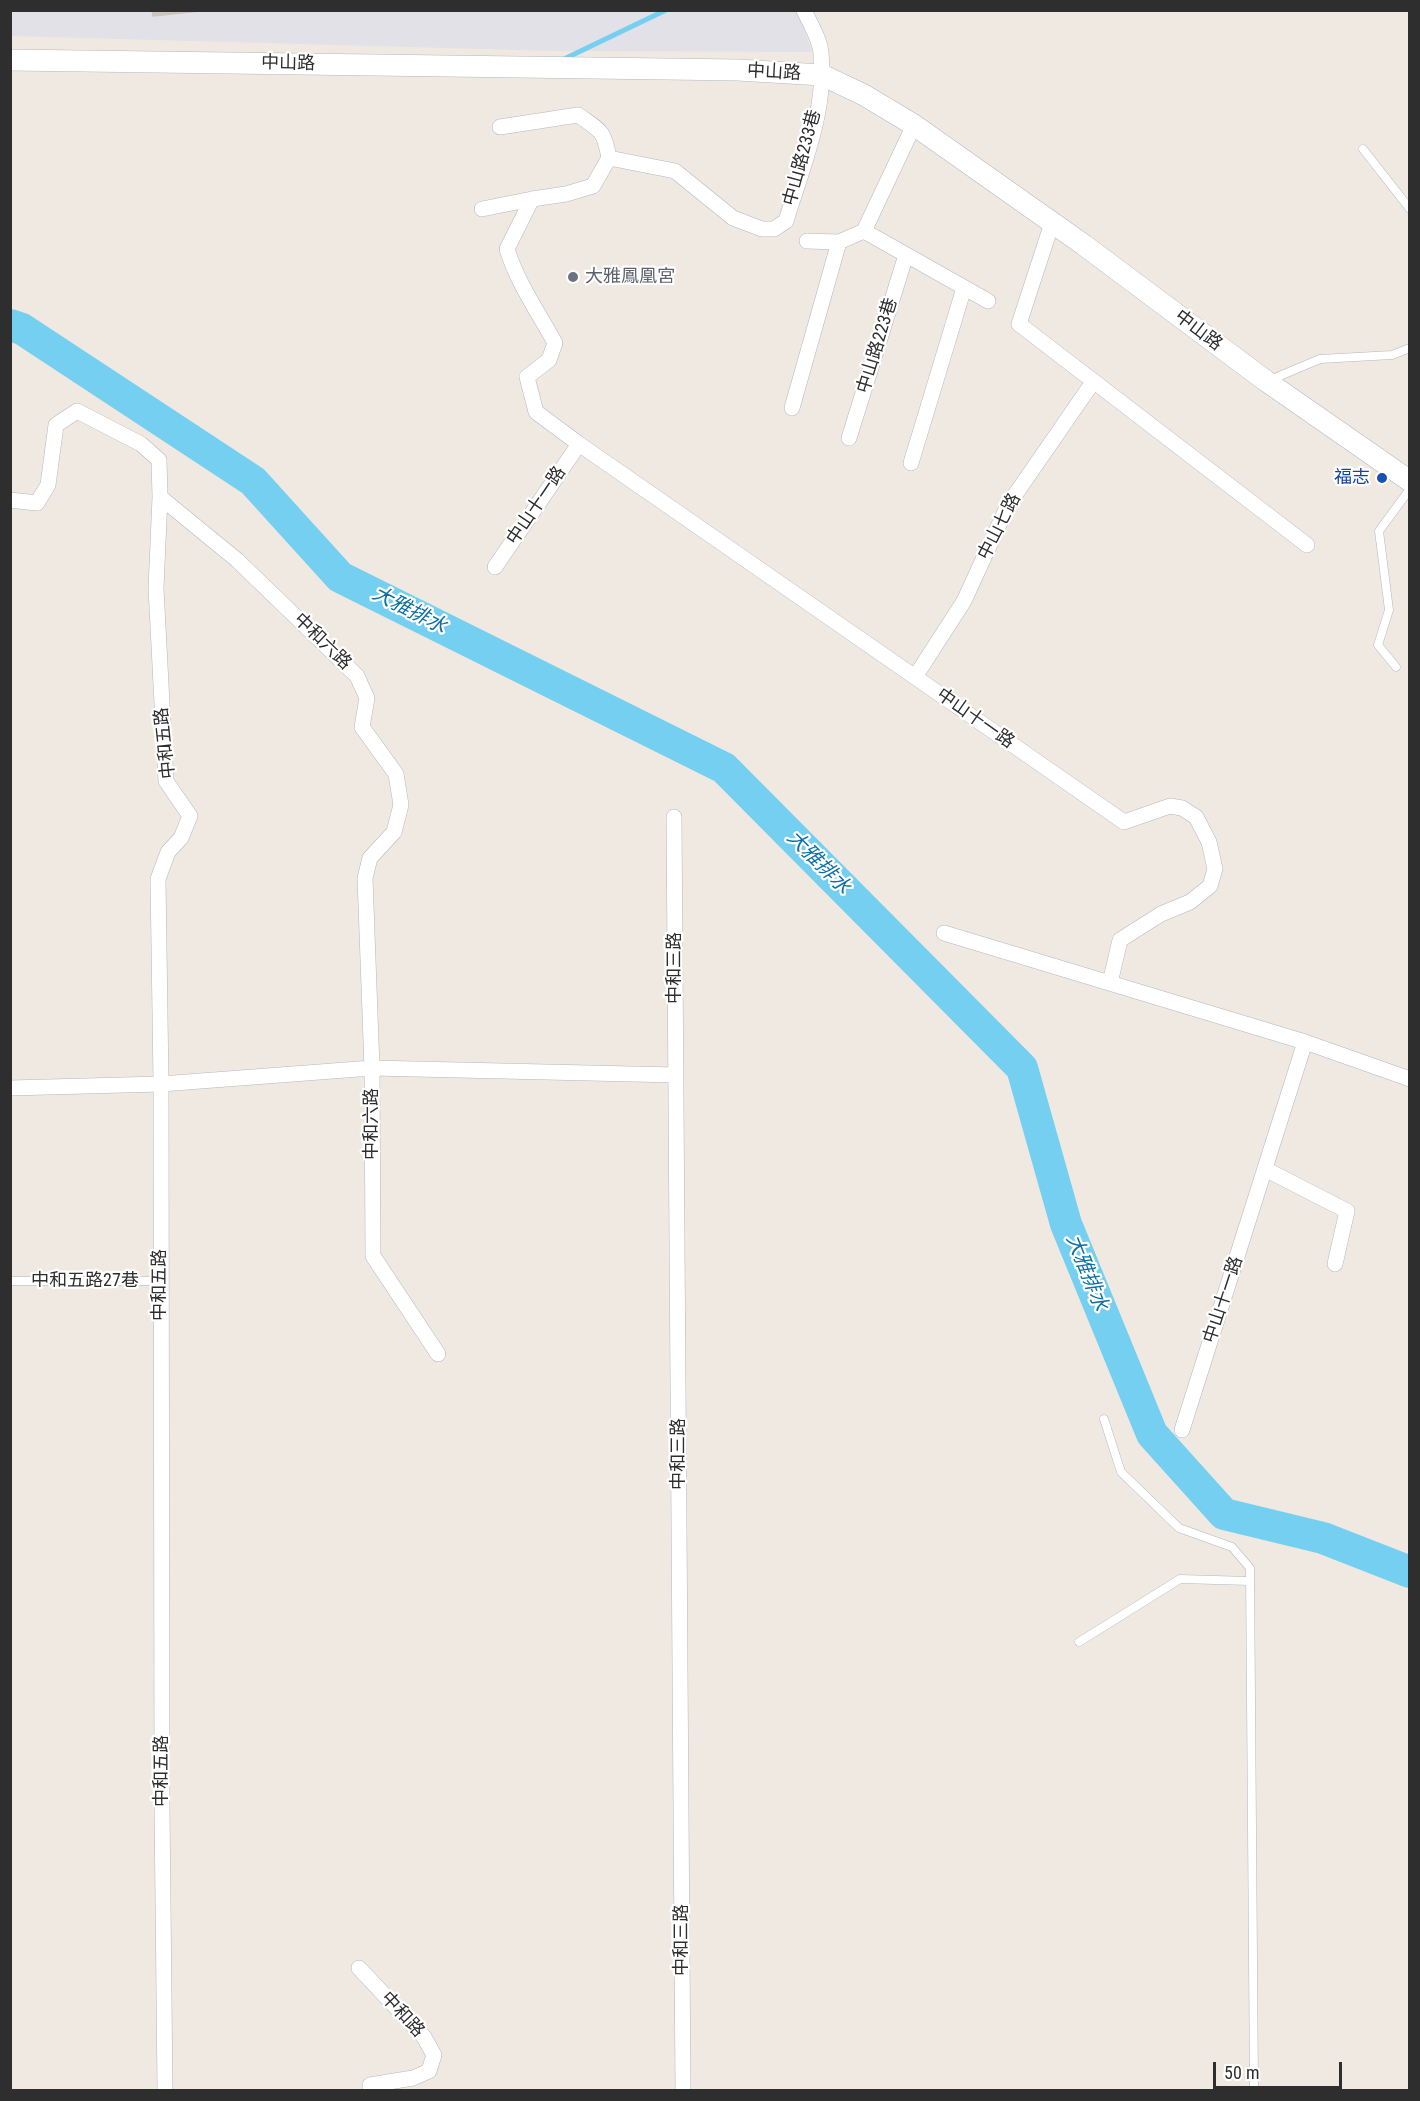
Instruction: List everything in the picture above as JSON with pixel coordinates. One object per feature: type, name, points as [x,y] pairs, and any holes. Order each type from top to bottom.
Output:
[{"type":"main road","name":"中山路","points":[[10,60],[738,70],[822,75],[864,95],[914,126],[1052,223],[1266,381],[1410,481]]},
{"type":"street","points":[[804,10],[821,51],[822,75]]},
{"type":"street","name":"中山路233巷","points":[[609,158],[675,171],[733,218],[762,229],[774,229],[786,220],[817,120],[822,75]]},
{"type":"street","points":[[482,209],[566,194],[593,186],[609,158],[605,137],[600,130],[578,115],[500,127]]},
{"type":"street","points":[[807,241],[839,242],[864,231],[914,126]]},
{"type":"street","name":"中山十一路","points":[[532,199],[507,249],[525,289],[555,343],[549,360],[527,377],[536,412],[1124,822],[1170,806],[1182,808],[1196,817],[1209,842],[1215,869],[1210,886],[1190,902],[1161,914],[1120,940],[1110,983]]},
{"type":"street","points":[[1052,223],[1019,324],[1306,545]]},
{"type":"street","points":[[864,231],[988,301]]},
{"type":"street","points":[[792,408],[839,242]]},
{"type":"street","name":"中山路223巷","points":[[849,438],[906,255]]},
{"type":"street","points":[[911,464],[964,288]]},
{"type":"street","name":"中山七路","points":[[915,677],[964,601],[1008,505],[1093,382]]},
{"type":"street","points":[[10,500],[37,503],[48,485],[56,425],[77,411],[141,444],[159,460],[160,497]]},
{"type":"street","name":"中山十一路","points":[[495,567],[579,444]]},
{"type":"street","name":"中和五路","points":[[160,497],[156,588],[166,781],[190,816],[181,838],[168,852],[158,879],[161,1059],[160,1281],[165,2091]]},
{"type":"street","name":"中和六路","points":[[160,497],[237,560],[357,676],[367,698],[362,727],[396,774],[401,805],[394,832],[370,858],[365,878],[372,1068],[372,1256],[438,1354]]},
{"type":"street","name":"中和三路","points":[[674,817],[683,2091]]},
{"type":"street","points":[[944,933],[1305,1042],[1410,1079]]},
{"type":"street","name":"中山十一路","points":[[1182,1430],[1305,1042]]},
{"type":"street","points":[[10,1088],[161,1082],[372,1068],[676,1075]]},
{"type":"street","points":[[1265,1169],[1347,1211],[1335,1264]]},
{"type":"street","name":"中和路","points":[[358,1968],[424,2037],[434,2055],[429,2071],[413,2078],[370,2085],[370,2091]]},
{"type":"lane","points":[[1363,149],[1410,209]]},
{"type":"lane","points":[[1266,381],[1320,359],[1392,355],[1410,348]]},
{"type":"lane","points":[[1396,667],[1378,645],[1389,610],[1379,531],[1410,489]]},
{"type":"lane","name":"中和五路27巷","points":[[10,1281],[160,1281]]},
{"type":"lane","points":[[1104,1419],[1121,1472],[1179,1528],[1232,1547],[1250,1569],[1254,2091]]},
{"type":"lane","points":[[1079,1642],[1180,1579],[1250,1581]]},
{"type":"shaded area","points":[[11,10],[798,10],[812,52],[553,51],[11,36]]},
{"type":"building","points":[[152,10],[209,10],[153,16]]},
{"type":"waterway","points":[[562,60],[666,10]]},
{"type":"waterway","name":"大雅排水","points":[[10,325],[22,329],[253,481],[340,577],[724,768],[1022,1068],[1066,1224],[1152,1434],[1224,1514],[1323,1538],[1410,1572]]},
{"type":"place","name":"大雅鳳凰宮","points":[[573,277]]},
{"type":"place","name":"福志","points":[[1382,478]]}]
